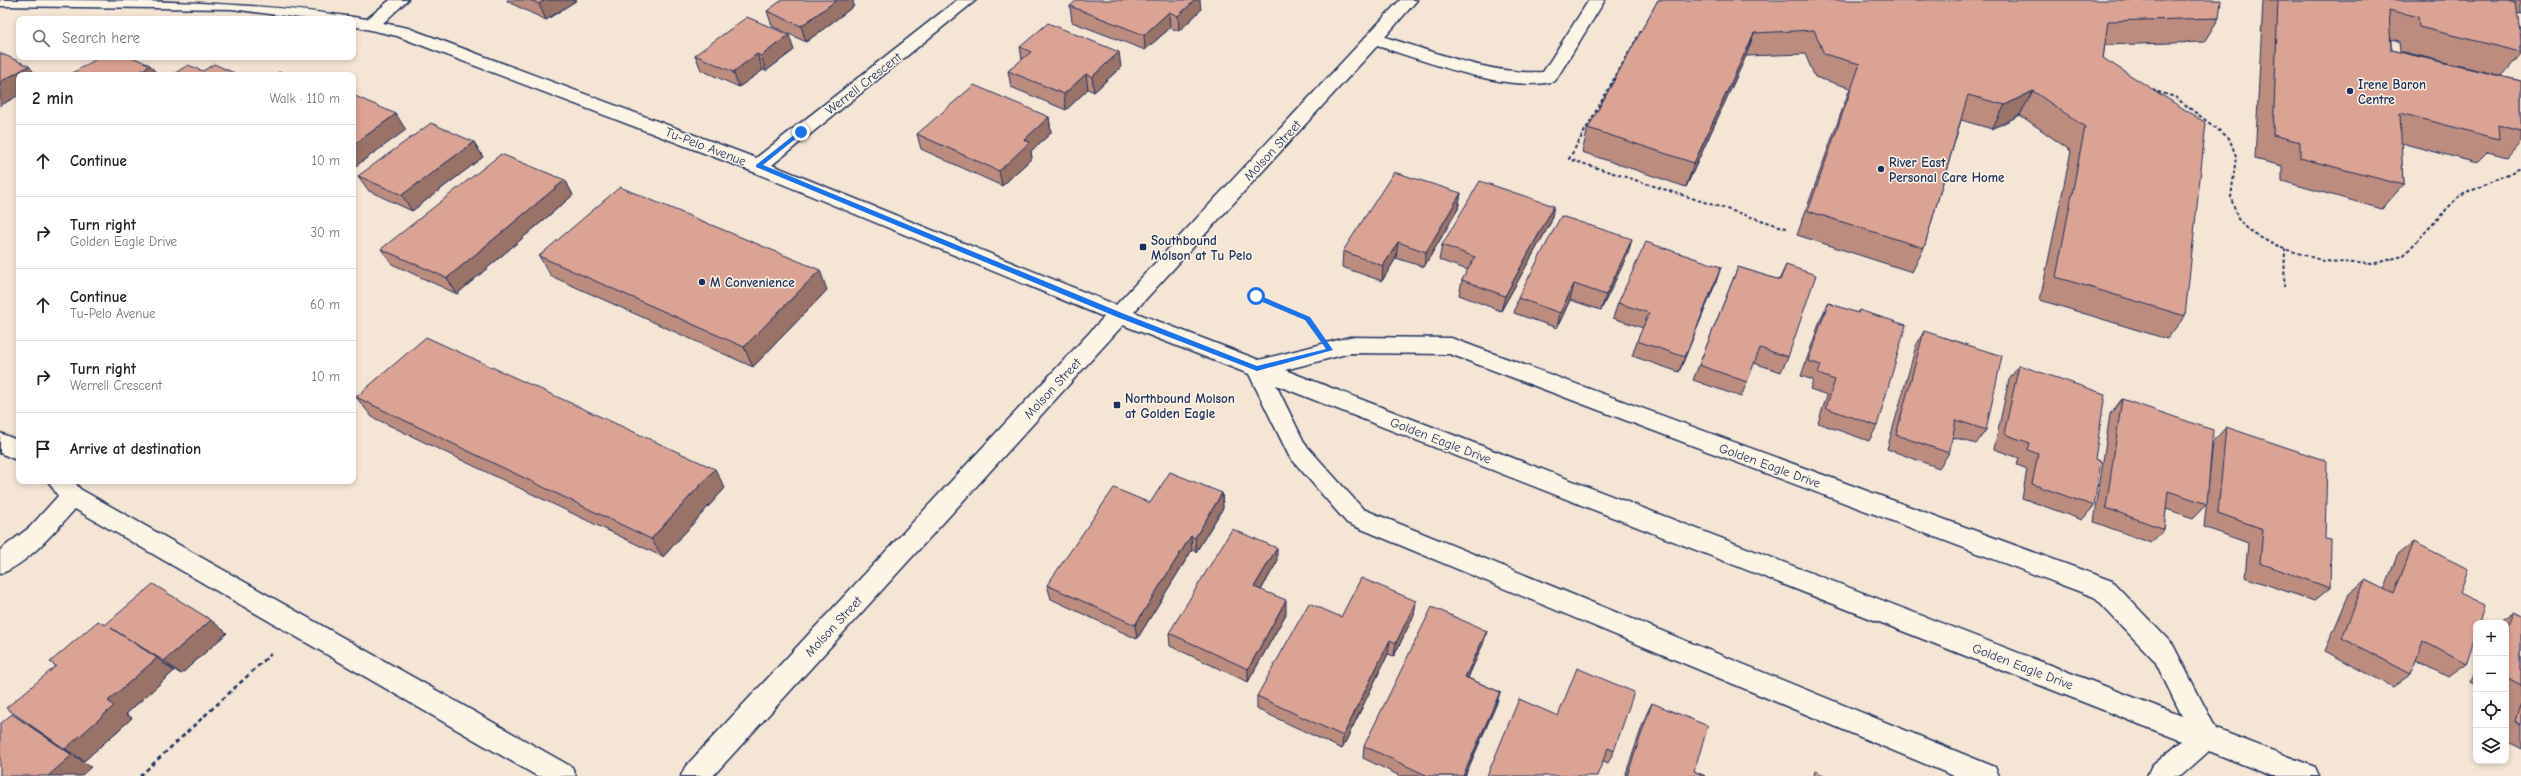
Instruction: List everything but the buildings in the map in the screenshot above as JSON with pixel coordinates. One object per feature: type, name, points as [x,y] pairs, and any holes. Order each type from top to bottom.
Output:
[{"type":"street","points":[[362,22],[400,0]]},
{"type":"street","name":"Werrell Crescent","points":[[758,166],[968,0]]},
{"type":"street","name":"Molson Street","points":[[695,776],[1409,0]]},
{"type":"street","points":[[1374,39],[1456,64],[1521,79],[1549,77],[1598,0]]},
{"type":"street","points":[[0,1],[232,4],[323,16]]},
{"type":"street","name":"Tu-Pelo Avenue","points":[[362,22],[402,32],[758,166],[1120,315]]},
{"type":"street","name":"Golden Eagle Drive","points":[[1120,315],[2305,776]]},
{"type":"street","name":"Golden Eagle Drive","points":[[1257,368],[1350,345],[1451,346],[2103,589],[2164,653],[2206,737]]},
{"type":"street","points":[[1257,368],[1297,450],[1355,516],[1985,776]]},
{"type":"street","points":[[0,442],[16,450]]},
{"type":"street","points":[[0,564],[38,534],[66,488],[301,627],[562,776]]},
{"type":"street","points":[[2161,776],[2206,737]]},
{"type":"path","points":[[1643,28],[1569,159],[1789,229]]},
{"type":"path","points":[[2146,88],[2175,96],[2229,138],[2236,156],[2231,198],[2238,219],[2252,233],[2285,249],[2324,261],[2372,264],[2403,256],[2458,197],[2521,168]]},
{"type":"path","points":[[2284,287],[2285,249]]},
{"type":"path","points":[[1256,296],[1307,319],[1330,350]]},
{"type":"path","points":[[140,776],[301,627]]},
{"type":"place","name":"Irene Baron Centre","points":[[2350,91]]},
{"type":"place","name":"River East Personal Care Home","points":[[1881,169]]},
{"type":"place","name":"Southbound Molson at Tu Pelo","points":[[1143,247]]},
{"type":"place","name":"M Convenience","points":[[702,282]]},
{"type":"place","name":"Northbound Molson at Golden Eagle","points":[[1117,405]]},
{"type":"route","points":[[801,132],[758,166],[1120,315],[1257,368],[1330,350],[1307,319],[1256,296]]}]
